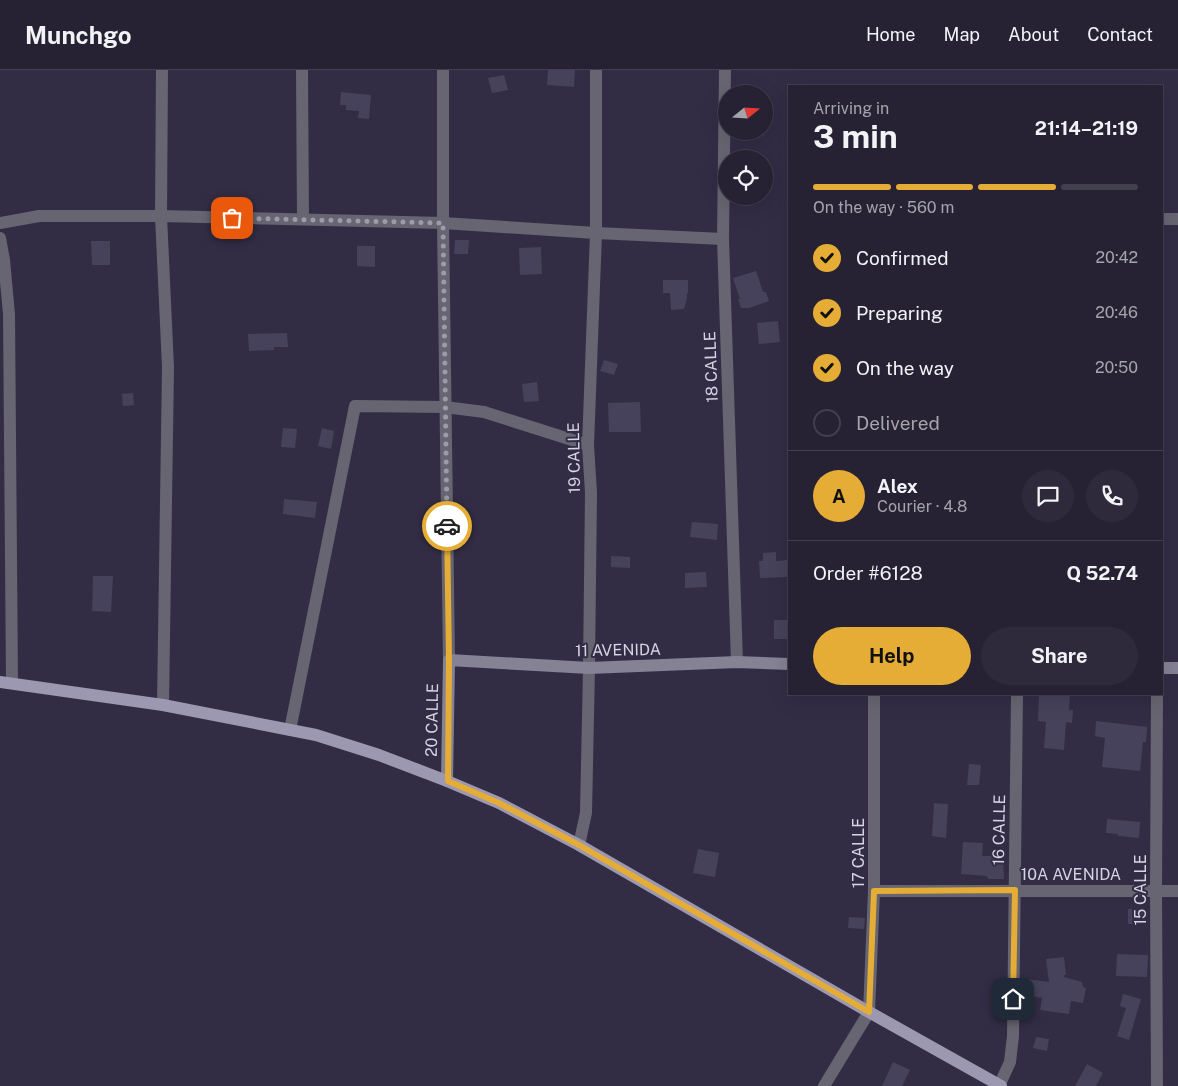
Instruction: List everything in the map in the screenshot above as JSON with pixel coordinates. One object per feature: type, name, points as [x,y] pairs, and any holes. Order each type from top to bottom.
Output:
[{"type":"main road","points":[[6,682],[163,704],[316,735],[379,755],[448,781],[499,803],[579,845],[1000,1086]]},
{"type":"street","points":[[162,70],[161,216],[168,367],[163,704]]},
{"type":"street","points":[[302,70],[304,219]]},
{"type":"street","points":[[443,70],[443,223],[449,660]]},
{"type":"street","name":"19 CALLE","points":[[579,845],[586,813],[591,493],[588,445],[596,233],[596,70]]},
{"type":"street","name":"18 CALLE","points":[[725,70],[723,239],[737,662]]},
{"type":"street","points":[[0,223],[39,216],[304,219],[443,223],[723,239]]},
{"type":"street","points":[[1163,219],[1178,219]]},
{"type":"street","points":[[0,238],[9,314],[6,682]]},
{"type":"street","points":[[290,730],[355,406],[446,407],[484,412],[588,445]]},
{"type":"street","name":"11 AVENIDA","points":[[449,660],[589,668],[737,662],[788,664]]},
{"type":"street","name":"20 CALLE","points":[[448,781],[449,660]]},
{"type":"street","points":[[1163,668],[1178,668]]},
{"type":"street","name":"17 CALLE","points":[[869,1012],[874,891],[874,695]]},
{"type":"street","name":"16 CALLE","points":[[1000,1086],[1010,1062],[1013,1036],[1017,695]]},
{"type":"street","name":"15 CALLE","points":[[1157,695],[1158,1086]]},
{"type":"street","name":"10A AVENIDA","points":[[874,891],[1178,890]]},
{"type":"street","points":[[824,1086],[869,1012]]},
{"type":"building","points":[[548,70],[575,70],[574,87],[547,85]]},
{"type":"building","points":[[504,75],[508,90],[492,93],[488,78]]},
{"type":"building","points":[[341,92],[371,95],[369,119],[358,118],[359,111],[346,110],[346,105],[340,105]]},
{"type":"building","points":[[455,240],[469,240],[468,254],[454,254]]},
{"type":"building","points":[[91,241],[110,241],[110,265],[92,265]]},
{"type":"building","points":[[357,246],[375,246],[375,267],[357,266]]},
{"type":"building","points":[[541,247],[542,274],[520,275],[519,248]]},
{"type":"building","points":[[756,271],[763,292],[766,292],[769,301],[749,308],[741,308],[733,278]]},
{"type":"building","points":[[663,280],[688,280],[688,293],[684,309],[671,310],[670,293],[663,293]]},
{"type":"building","points":[[778,321],[780,342],[759,344],[757,323]]},
{"type":"building","points":[[287,333],[288,347],[274,347],[274,350],[249,351],[248,334]]},
{"type":"building","points":[[604,360],[618,364],[614,375],[600,371]]},
{"type":"building","points":[[537,382],[539,401],[524,402],[522,384]]},
{"type":"building","points":[[133,393],[134,405],[123,406],[122,394]]},
{"type":"building","points":[[640,402],[641,432],[609,432],[608,403]]},
{"type":"building","points":[[283,428],[297,429],[295,448],[281,447]]},
{"type":"building","points":[[322,428],[334,431],[331,449],[318,446]]},
{"type":"building","points":[[284,499],[317,502],[315,518],[283,514]]},
{"type":"building","points":[[692,522],[718,524],[717,540],[690,537]]},
{"type":"building","points":[[776,552],[776,561],[787,560],[788,577],[760,578],[759,561],[763,561],[763,553]]},
{"type":"building","points":[[611,556],[630,557],[630,568],[611,567]]},
{"type":"building","points":[[706,572],[707,587],[685,588],[685,573]]},
{"type":"building","points":[[93,576],[113,576],[111,612],[92,611]]},
{"type":"building","points":[[774,620],[788,620],[788,639],[774,639]]},
{"type":"building","points":[[1039,695],[1070,695],[1069,710],[1073,710],[1072,723],[1066,722],[1064,750],[1044,748],[1046,722],[1038,721]]},
{"type":"building","points":[[1096,721],[1147,727],[1146,742],[1143,742],[1140,771],[1102,767],[1105,738],[1095,736]]},
{"type":"building","points":[[969,764],[981,765],[979,785],[967,785]]},
{"type":"building","points":[[934,803],[948,804],[946,838],[932,836]]},
{"type":"building","points":[[1107,819],[1140,822],[1139,838],[1106,833]]},
{"type":"building","points":[[963,842],[983,843],[982,856],[1003,856],[1004,879],[988,879],[987,876],[961,874]]},
{"type":"building","points":[[698,849],[719,853],[715,877],[693,873]]},
{"type":"building","points":[[1128,909],[1146,909],[1146,924],[1128,924]]},
{"type":"building","points":[[849,917],[865,918],[864,929],[848,928]]},
{"type":"building","points":[[1117,954],[1148,955],[1147,977],[1116,976]]},
{"type":"building","points":[[1064,957],[1066,975],[1064,977],[1082,982],[1083,987],[1086,988],[1083,1003],[1071,1001],[1069,1014],[1040,1010],[1042,998],[1024,995],[1026,979],[1049,982],[1046,959]]},
{"type":"building","points":[[1123,994],[1141,999],[1129,1040],[1117,1036],[1126,1008],[1120,1006]]},
{"type":"building","points":[[1036,1037],[1049,1039],[1047,1051],[1033,1048]]},
{"type":"building","points":[[893,1062],[910,1070],[902,1086],[882,1086]]},
{"type":"building","points":[[1087,1064],[1103,1073],[1096,1086],[1075,1086]]},
{"type":"way so far","points":[[232,218],[443,223],[447,526]]},
{"type":"route","points":[[447,526],[448,781],[499,803],[579,845],[869,1012],[874,891],[1015,890],[1013,999]]}]
